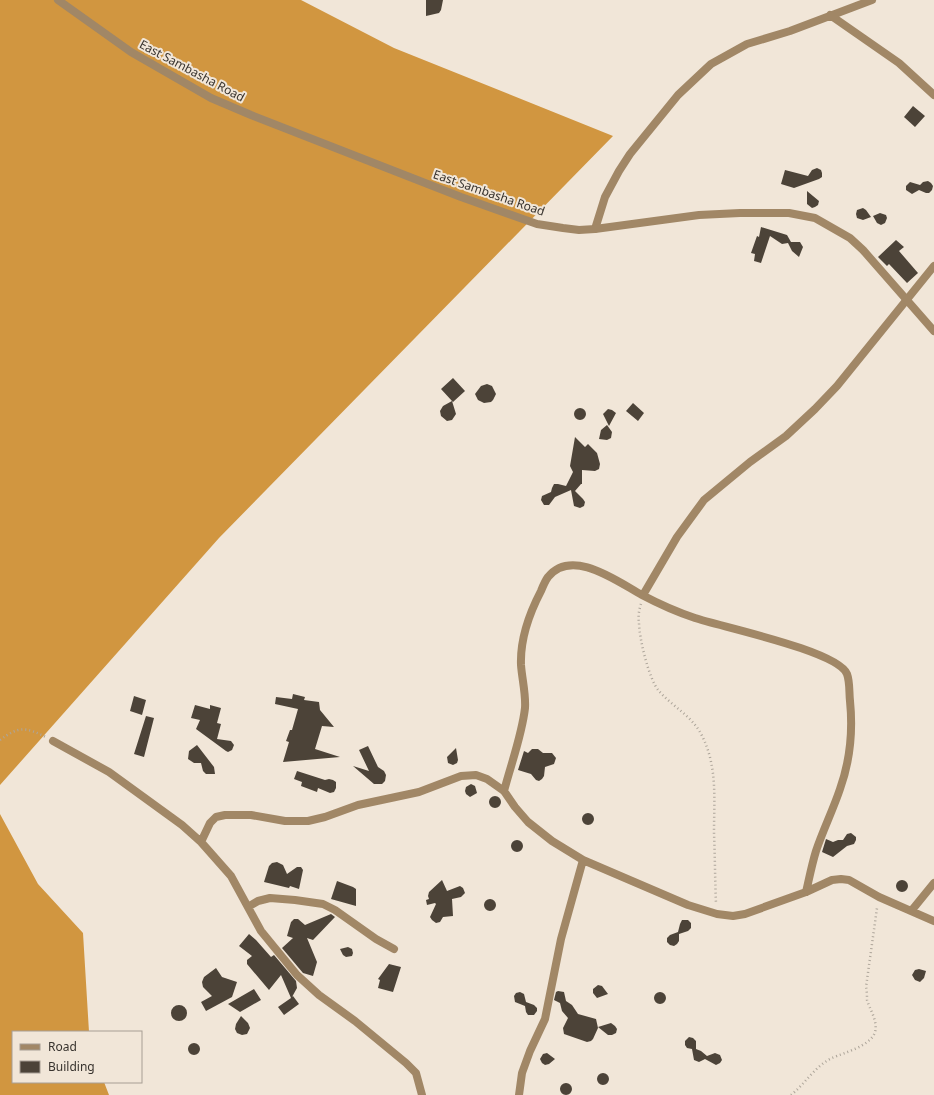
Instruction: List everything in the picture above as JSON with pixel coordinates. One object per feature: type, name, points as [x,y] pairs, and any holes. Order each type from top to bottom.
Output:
[{"type":"street","name":"East Sambasha Road","points":[[58,0],[131,52],[211,98],[250,115],[461,197],[537,224],[563,228],[595,229],[699,215],[740,213],[789,212],[815,218],[850,238],[863,250],[934,331]]},
{"type":"street","points":[[595,229],[605,197],[630,154],[678,95],[711,64],[747,44],[790,31],[872,0]]},
{"type":"street","points":[[830,15],[899,63],[933,90]]},
{"type":"street","points":[[643,595],[677,537],[704,500],[750,462],[786,436],[815,409],[837,386],[934,266]]},
{"type":"street","points":[[504,791],[522,726],[525,706],[521,664],[523,638],[531,610],[548,577],[559,567],[572,565],[588,567],[610,576],[666,607],[695,618],[809,651],[839,665],[846,672],[852,719],[851,739],[840,789],[816,851],[806,892]]},
{"type":"street","points":[[54,741],[109,772],[182,825],[201,842],[231,876],[261,931],[297,975],[319,995],[355,1021],[406,1063],[416,1073],[422,1095]]},
{"type":"street","points":[[201,842],[210,823],[216,817],[225,814],[251,815],[285,821],[308,821],[325,817],[358,805],[419,792],[461,776],[476,775],[487,779],[504,791],[528,822],[552,841],[583,860],[688,905],[716,914],[733,916],[745,914],[806,892],[832,880],[841,879],[849,880],[879,897],[912,910],[934,921]]},
{"type":"street","points":[[519,1095],[522,1073],[530,1051],[545,1019],[561,939],[583,860]]},
{"type":"street","points":[[912,910],[934,884]]},
{"type":"street","points":[[248,907],[258,901],[270,898],[323,904],[335,910],[376,939],[394,949]]},
{"type":"path","points":[[643,595],[640,607],[639,624],[645,657],[654,684],[660,693],[694,724],[706,745],[712,764],[715,790],[714,859],[716,914]]},
{"type":"path","points":[[0,740],[11,731],[22,729],[35,732],[54,741]]},
{"type":"path","points":[[791,1095],[817,1069],[830,1059],[867,1042],[875,1032],[875,1022],[867,1000],[866,987],[879,897]]},
{"type":"shaded area","points":[[0,0],[301,0],[394,48],[613,136],[219,538],[0,785]]},
{"type":"shaded area","points":[[0,814],[38,884],[83,933],[89,1031],[12,1031],[12,1083],[104,1083],[109,1095],[0,1095]]},
{"type":"building","points":[[426,0],[443,0],[439,13],[426,16]]},
{"type":"building","points":[[913,106],[925,116],[915,127],[904,117]]},
{"type":"building","points":[[817,168],[821,170],[822,173],[822,177],[819,179],[794,188],[781,184],[785,170],[808,176],[812,170]]},
{"type":"building","points":[[928,181],[933,186],[929,193],[919,190],[912,194],[906,190],[906,186],[910,182],[920,185],[923,182]]},
{"type":"building","points":[[807,191],[819,201],[818,205],[815,207],[812,208],[807,204]]},
{"type":"building","points":[[863,208],[871,217],[863,220],[857,218],[857,210]]},
{"type":"building","points":[[880,213],[886,215],[887,218],[885,223],[881,225],[877,223],[873,216]]},
{"type":"building","points":[[761,227],[787,235],[791,242],[800,242],[803,247],[799,257],[792,251],[788,243],[782,244],[770,236],[761,263],[754,261],[755,254],[751,253],[757,236],[759,237]]},
{"type":"building","points":[[896,240],[904,247],[899,251],[918,273],[907,283],[889,264],[887,266],[878,257]]},
{"type":"building","points":[[453,378],[465,391],[453,402],[441,389]]},
{"type":"building","points":[[487,384],[492,386],[496,394],[491,402],[484,403],[478,400],[475,394],[481,386]]},
{"type":"building","points":[[452,401],[456,414],[452,420],[447,421],[441,416],[440,411],[443,406]]},
{"type":"building","points":[[633,403],[644,413],[638,421],[626,411]]},
{"type":"building","points":[[580,408],[584,410],[586,414],[584,418],[580,420],[576,418],[574,414],[576,410]]},
{"type":"building","points":[[608,409],[616,413],[609,426],[603,414]]},
{"type":"building","points":[[607,425],[612,432],[611,438],[607,440],[599,439],[601,430]]},
{"type":"building","points":[[575,437],[585,447],[588,444],[597,453],[600,464],[599,469],[595,471],[582,470],[582,484],[575,491],[585,502],[584,506],[580,508],[574,506],[571,490],[555,497],[549,505],[544,505],[541,500],[542,496],[551,492],[554,484],[566,486],[573,472],[570,466]]},
{"type":"building","points":[[293,694],[305,697],[304,700],[319,702],[320,710],[334,727],[322,726],[315,749],[340,757],[283,762],[289,742],[286,741],[290,730],[292,730],[298,709],[275,704],[276,697],[292,699]]},
{"type":"building","points":[[134,696],[146,700],[142,715],[130,711]]},
{"type":"building","points":[[195,705],[210,709],[210,705],[221,708],[217,723],[221,724],[217,739],[231,741],[234,745],[232,750],[228,752],[226,751],[196,729],[200,720],[191,718]]},
{"type":"building","points":[[146,716],[154,718],[144,757],[134,754]]},
{"type":"building","points":[[197,745],[214,767],[215,774],[206,774],[203,771],[201,763],[194,763],[188,759],[189,751]]},
{"type":"building","points":[[368,746],[378,767],[384,771],[386,775],[385,781],[382,784],[374,784],[353,766],[369,771],[359,750]]},
{"type":"building","points":[[456,748],[458,760],[457,763],[453,765],[448,763],[447,757]]},
{"type":"building","points":[[532,749],[538,749],[543,753],[552,753],[556,758],[554,764],[545,767],[544,776],[539,781],[536,780],[531,774],[518,770],[524,751],[528,753]]},
{"type":"building","points":[[297,771],[325,780],[333,780],[336,782],[334,792],[330,793],[318,788],[317,792],[301,786],[302,782],[294,779]]},
{"type":"building","points":[[471,784],[475,786],[477,793],[470,797],[465,791],[466,787]]},
{"type":"building","points":[[493,796],[497,796],[501,802],[497,808],[493,808],[489,804],[489,800]]},
{"type":"building","points":[[588,813],[592,815],[594,819],[592,823],[588,825],[584,823],[582,819],[584,815]]},
{"type":"building","points":[[851,833],[856,837],[854,844],[847,846],[833,857],[822,852],[826,839],[833,842],[843,840],[847,834]]},
{"type":"building","points":[[517,840],[521,842],[523,846],[521,850],[517,852],[513,850],[511,846],[513,842]]},
{"type":"building","points":[[277,862],[283,865],[287,874],[297,867],[301,867],[303,870],[299,889],[264,882],[269,866],[272,863]]},
{"type":"building","points":[[442,880],[447,891],[460,886],[463,888],[465,893],[461,897],[452,899],[453,916],[443,917],[440,922],[436,923],[430,917],[436,904],[427,905],[426,900],[429,899],[429,892]]},
{"type":"building","points":[[902,880],[906,882],[908,886],[906,890],[902,892],[898,890],[896,886],[898,882]]},
{"type":"building","points":[[337,881],[356,889],[356,906],[331,899]]},
{"type":"building","points":[[490,899],[494,901],[496,905],[494,909],[490,911],[486,909],[484,905],[486,901]]},
{"type":"building","points":[[331,914],[335,917],[313,940],[307,938],[317,962],[313,976],[303,973],[282,948],[293,938],[287,936],[291,922],[294,919],[298,919],[305,925]]},
{"type":"building","points":[[682,920],[688,920],[691,923],[691,928],[688,931],[679,934],[679,941],[677,944],[674,946],[670,945],[667,942],[667,938],[678,932]]},
{"type":"building","points":[[249,934],[271,957],[274,955],[296,981],[297,988],[292,997],[293,996],[299,1004],[284,1015],[278,1007],[291,998],[281,975],[269,990],[247,964],[247,960],[252,956],[239,946]]},
{"type":"building","points":[[348,947],[352,949],[353,953],[352,956],[346,957],[340,949]]},
{"type":"building","points":[[389,964],[401,967],[393,992],[378,988],[380,980],[378,979]]},
{"type":"building","points":[[216,968],[222,977],[237,982],[232,997],[206,1011],[201,1002],[212,996],[203,987],[202,982],[204,977]]},
{"type":"building","points":[[919,969],[926,971],[924,978],[920,982],[915,980],[912,975],[915,970]]},
{"type":"building","points":[[598,985],[602,986],[608,994],[597,998],[593,993],[593,989]]},
{"type":"building","points":[[254,989],[261,1000],[240,1012],[228,1004]]},
{"type":"building","points":[[520,992],[524,994],[526,1002],[537,1008],[534,1015],[528,1015],[525,1006],[515,1002],[514,996],[516,993]]},
{"type":"building","points":[[556,992],[564,992],[566,1001],[572,1005],[578,1014],[596,1019],[598,1028],[591,1041],[587,1042],[564,1034],[563,1028],[568,1018],[562,1011],[560,1003],[554,1000]]},
{"type":"building","points":[[660,992],[664,994],[666,998],[664,1002],[660,1004],[656,1002],[654,998],[656,994]]},
{"type":"building","points":[[179,1005],[186,1010],[187,1013],[182,1020],[179,1021],[172,1016],[171,1013],[176,1006]]},
{"type":"building","points":[[241,1016],[248,1023],[250,1028],[247,1034],[242,1035],[237,1033],[235,1029]]},
{"type":"building","points":[[611,1023],[617,1029],[616,1033],[612,1035],[608,1035],[598,1027]]},
{"type":"building","points":[[689,1037],[696,1041],[696,1049],[707,1056],[715,1053],[720,1055],[722,1060],[720,1063],[716,1065],[705,1059],[699,1062],[694,1060],[692,1049],[687,1048],[685,1045],[685,1041]]},
{"type":"building","points":[[194,1043],[198,1045],[200,1049],[198,1053],[194,1055],[190,1053],[188,1049],[190,1045]]},
{"type":"building","points":[[547,1053],[555,1059],[549,1064],[545,1065],[540,1059],[543,1054]]},
{"type":"building","points":[[603,1073],[607,1075],[609,1079],[607,1083],[603,1085],[599,1083],[597,1079],[599,1075]]},
{"type":"building","points":[[566,1083],[570,1085],[572,1089],[570,1093],[566,1095],[562,1093],[560,1089],[562,1085]]}]
